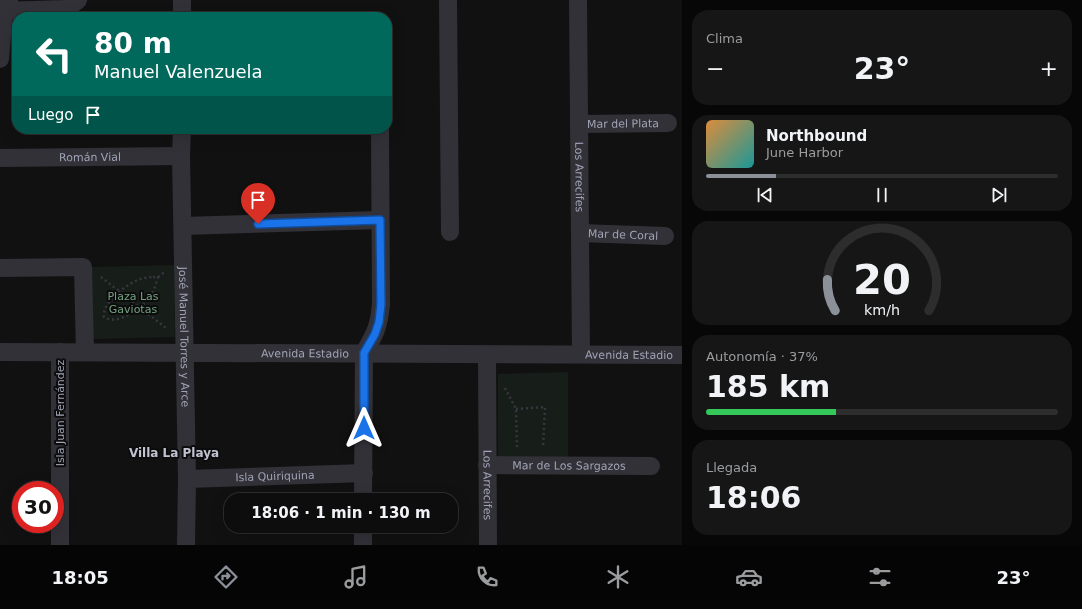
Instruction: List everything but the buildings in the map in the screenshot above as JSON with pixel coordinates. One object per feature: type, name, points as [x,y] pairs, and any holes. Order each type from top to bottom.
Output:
[{"type":"street","points":[[0,60],[4,8],[66,9],[78,0]]},
{"type":"street","points":[[182,0],[182,12]]},
{"type":"street","points":[[448,0],[450,232]]},
{"type":"street","name":"Los Arrecifes","points":[[578,0],[581,354]]},
{"type":"street","name":"Mar del Plata","points":[[579,124],[668,123]]},
{"type":"street","name":"José Manuel Torres y Arce","points":[[182,134],[187,479],[186,545]]},
{"type":"street","points":[[363,493],[364,353],[375,334],[379,322],[381,304],[380,134]]},
{"type":"street","name":"Román Vial","points":[[0,158],[181,156]]},
{"type":"street","points":[[183,226],[380,220]]},
{"type":"street","name":"Mar de Coral","points":[[580,233],[666,236]]},
{"type":"street","points":[[0,268],[83,267],[85,352]]},
{"type":"street","name":"Avenida Estadio","points":[[0,352],[682,355]]},
{"type":"street","name":"Isla Juan Fernández","points":[[60,352],[60,545]]},
{"type":"street","name":"Los Arrecifes","points":[[487,354],[488,545]]},
{"type":"street","name":"Mar de Los Sargazos","points":[[487,465],[651,466]]},
{"type":"street","name":"Isla Quiriquina","points":[[187,479],[364,473]]},
{"type":"street","points":[[363,533],[363,545]]},
{"type":"path","points":[[83,267],[91,268],[119,292],[165,326],[175,337],[185,352]]},
{"type":"path","points":[[158,277],[150,297],[129,316],[108,320],[103,314],[110,301],[119,292],[140,279],[158,277]]},
{"type":"path","points":[[516,409],[544,407],[543,446],[561,466]]},
{"type":"green space","name":"Plaza Las Gaviotas","points":[[174,265],[175,337],[93,339],[91,267]]},
{"type":"green space","points":[[568,372],[568,459],[498,460],[498,374]]},
{"type":"district","name":"Villa La Playa","points":[[174,453]]},
{"type":"route","points":[[258,224],[380,220],[381,304],[379,322],[375,334],[364,353],[364,428]]}]
